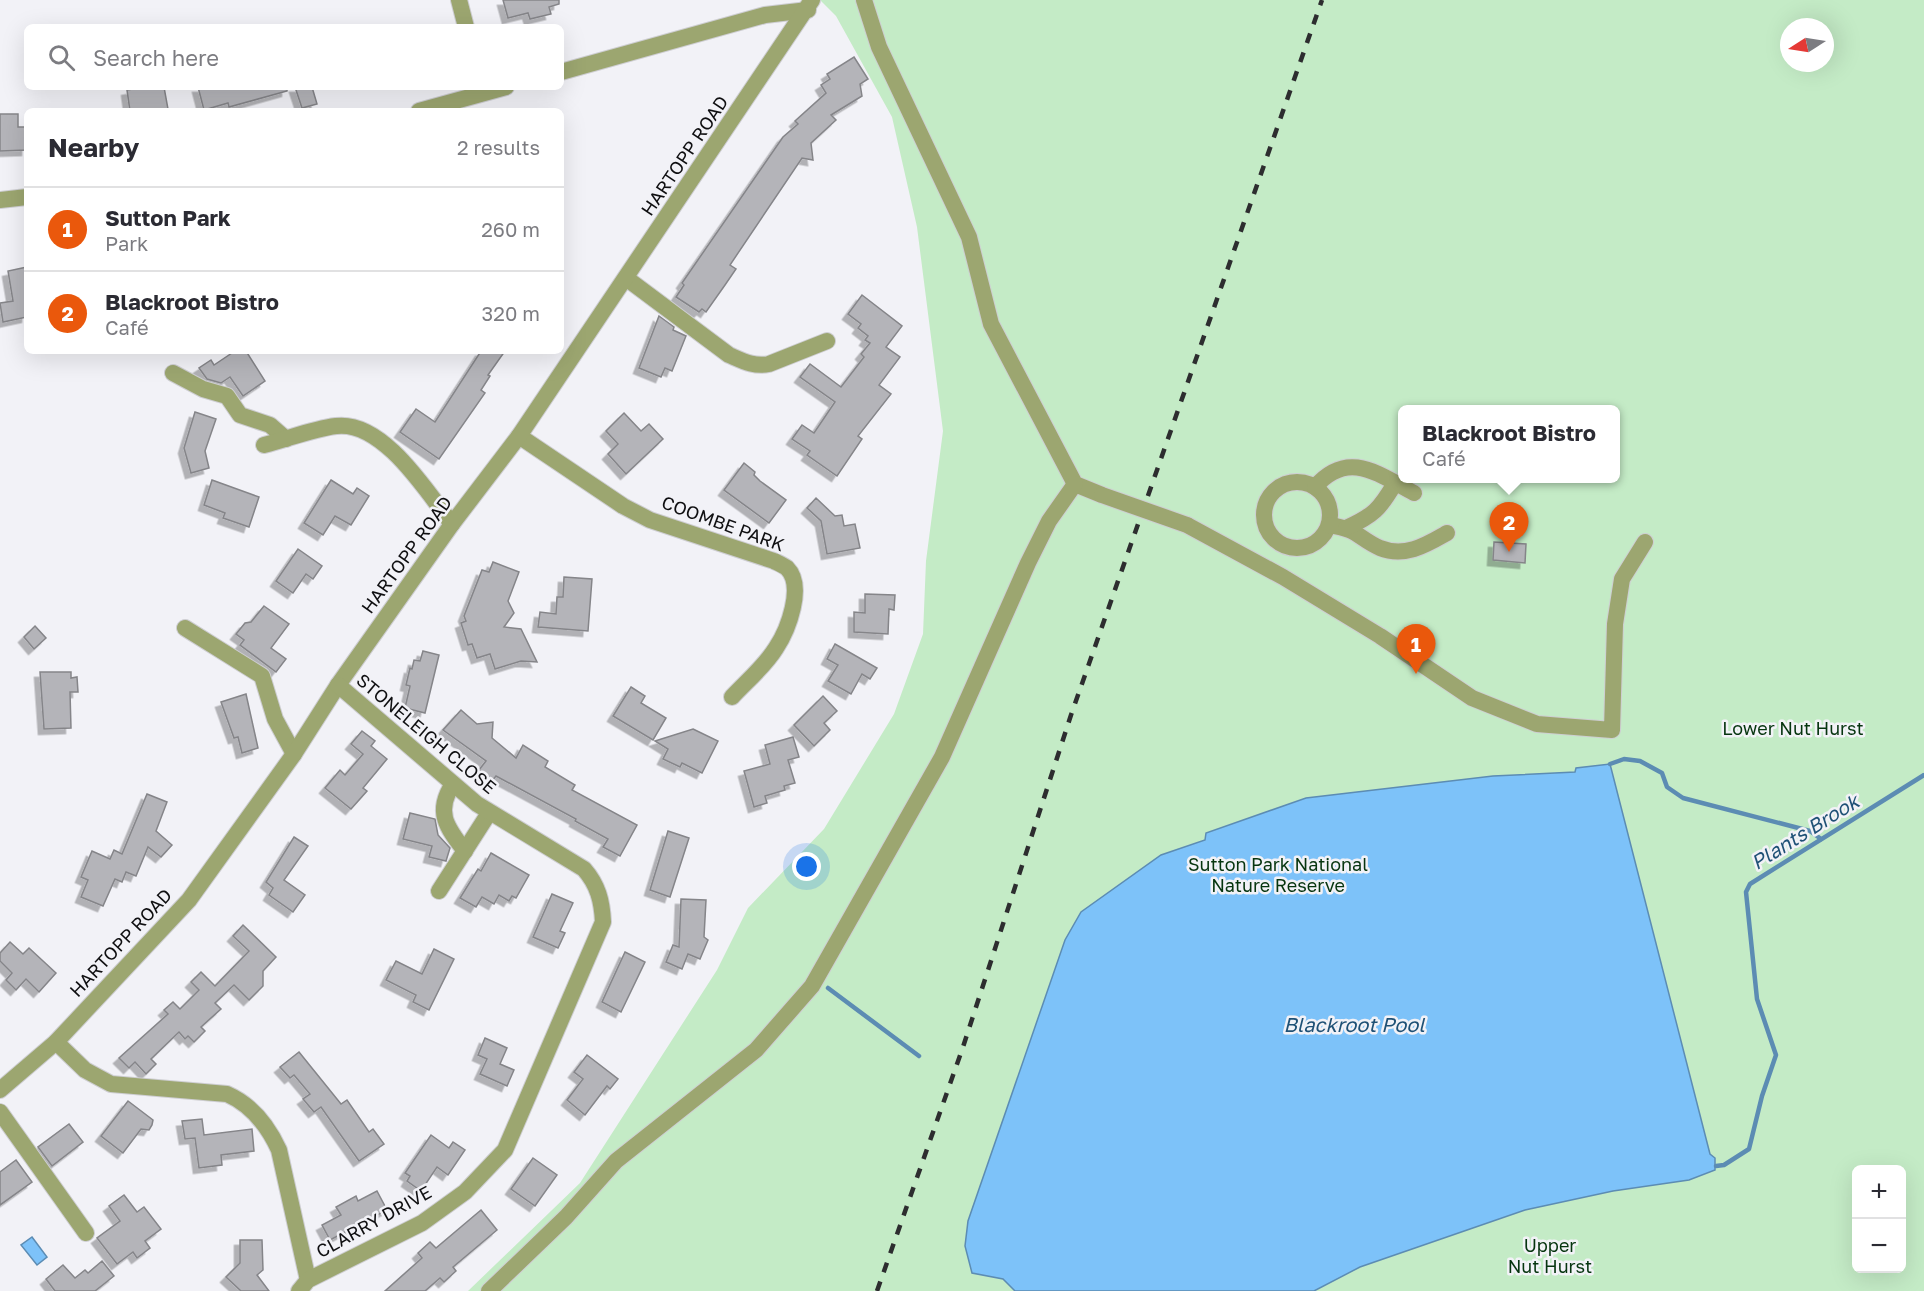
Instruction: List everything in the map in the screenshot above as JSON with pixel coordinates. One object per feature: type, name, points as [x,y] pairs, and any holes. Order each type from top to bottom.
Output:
[{"type":"street","points":[[459,0],[465,24]]},
{"type":"street","points":[[864,0],[879,47],[969,237],[991,324],[1075,484],[1187,525],[1261,565],[1380,636],[1472,698],[1537,724],[1612,730],[1615,624],[1622,579],[1645,542]]},
{"type":"street","points":[[564,71],[765,15],[810,5]]},
{"type":"street","name":"HARTOPP ROAD","points":[[0,1090],[56,1042],[189,900],[294,754],[338,685],[452,524],[519,436],[810,5]]},
{"type":"street","points":[[428,108],[483,90]]},
{"type":"street","points":[[0,200],[24,197]]},
{"type":"street","points":[[626,278],[729,355],[743,362],[759,366],[769,364],[827,341]]},
{"type":"street","points":[[173,373],[203,389],[223,394],[240,415],[270,425],[286,439]]},
{"type":"street","points":[[264,445],[337,426],[364,429],[393,452],[452,524]]},
{"type":"street","name":"COOMBE PARK","points":[[519,436],[623,506],[641,515],[774,561],[787,568],[793,580],[795,592],[785,631],[776,649],[732,697]]},
{"type":"street","points":[[1315,487],[1334,470],[1346,466],[1367,469],[1414,493]]},
{"type":"street","points":[[1293,482],[1315,487],[1328,504],[1329,525],[1316,542],[1307,547],[1286,547],[1277,542],[1265,523],[1264,512],[1273,492],[1293,482]]},
{"type":"street","points":[[1346,528],[1368,518],[1378,509],[1395,483]]},
{"type":"street","points":[[489,1291],[566,1217],[616,1161],[756,1050],[812,986],[942,757],[1028,563],[1049,521],[1075,484]]},
{"type":"street","points":[[1329,525],[1346,528],[1380,548],[1399,552],[1418,549],[1448,533]]},
{"type":"street","points":[[1261,565],[1277,542]]},
{"type":"street","points":[[185,628],[262,676],[275,719],[294,754]]},
{"type":"street","name":"STONELEIGH CLOSE","points":[[338,685],[489,813],[532,836],[584,869],[592,879],[602,906],[603,922],[526,1097]]},
{"type":"street","points":[[453,784],[443,799],[445,818],[453,836],[465,851]]},
{"type":"street","points":[[439,891],[489,813]]},
{"type":"street","points":[[56,1042],[85,1070],[105,1081],[227,1094],[241,1101],[253,1112],[270,1131],[279,1150],[304,1285]]},
{"type":"street","name":"CLARRY DRIVE","points":[[304,1285],[422,1223],[465,1192],[505,1150],[526,1097]]},
{"type":"street","points":[[0,1112],[86,1233]]},
{"type":"green space","name":"Sutton Park National Nature Reserve","points":[[820,0],[1924,0],[1924,1291],[468,1291],[580,1183],[717,970],[748,908],[824,829],[894,714],[923,634],[926,561],[943,431],[917,227],[892,117],[836,16]]},
{"type":"water","name":"Blackroot Pool","points":[[1610,764],[1710,1154],[1715,1158],[1715,1170],[1689,1180],[1613,1191],[1525,1210],[1360,1267],[1314,1291],[1015,1291],[1003,1279],[972,1273],[965,1246],[968,1221],[1065,940],[1081,912],[1161,855],[1205,840],[1206,833],[1306,798],[1493,776],[1575,772],[1576,768]]},
{"type":"water","points":[[32,1237],[47,1257],[37,1265],[21,1245]]},
{"type":"building","points":[[503,0],[559,0],[559,4],[549,7],[551,14],[530,19],[528,13],[508,18]]},
{"type":"building","points":[[854,57],[868,79],[860,84],[862,96],[831,115],[836,120],[811,143],[813,160],[802,158],[730,265],[736,269],[706,312],[702,309],[699,312],[676,297],[684,285],[682,283],[783,137],[798,124],[795,121],[826,93],[821,85],[830,79],[827,74]]},
{"type":"building","points":[[127,90],[165,90],[168,108],[130,108]]},
{"type":"building","points":[[199,90],[287,90],[229,107],[228,103],[203,108]]},
{"type":"building","points":[[296,90],[313,90],[317,104],[302,108]]},
{"type":"building","points":[[0,114],[18,114],[18,127],[24,127],[24,150],[0,151]]},
{"type":"building","points":[[24,268],[24,318],[3,322],[0,303],[13,301],[8,271]]},
{"type":"building","points":[[862,295],[902,326],[886,347],[900,357],[879,385],[891,394],[858,436],[862,439],[837,476],[807,455],[810,451],[792,439],[802,425],[814,433],[835,402],[800,377],[810,364],[841,387],[864,357],[861,354],[870,343],[865,340],[868,336],[858,328],[861,324],[848,314]]},
{"type":"building","points":[[659,316],[674,327],[673,330],[686,336],[672,371],[665,368],[661,377],[639,368]]},
{"type":"building","points":[[230,354],[248,354],[265,381],[243,396],[230,377],[221,383],[207,379],[199,368],[211,360],[214,365]]},
{"type":"building","points":[[479,354],[503,354],[488,375],[490,376],[481,390],[485,393],[439,459],[400,432],[416,409],[435,422]]},
{"type":"building","points":[[195,412],[216,419],[205,451],[209,468],[191,473],[184,448]]},
{"type":"building","points":[[624,413],[641,431],[649,424],[663,439],[626,474],[608,454],[618,444],[606,431]]},
{"type":"building","points":[[744,463],[755,472],[754,475],[760,481],[786,500],[769,523],[724,490]]},
{"type":"building","points":[[212,480],[259,497],[249,527],[223,518],[225,513],[204,505]]},
{"type":"building","points":[[331,480],[353,494],[357,488],[369,496],[351,525],[335,516],[323,535],[304,523]]},
{"type":"building","points":[[816,498],[835,516],[842,515],[844,526],[855,524],[860,548],[827,554],[821,521],[807,508]]},
{"type":"building","points":[[1494,542],[1526,544],[1525,563],[1493,560]]},
{"type":"building","points":[[298,549],[322,566],[313,579],[306,574],[293,593],[276,581]]},
{"type":"building","points":[[493,562],[519,572],[508,601],[514,613],[504,627],[521,629],[537,662],[521,661],[495,669],[490,654],[477,658],[472,644],[468,645],[461,623],[466,621],[464,616],[482,570],[489,572]]},
{"type":"building","points":[[564,577],[592,579],[588,631],[538,627],[540,612],[556,614],[557,597],[563,597]]},
{"type":"building","points":[[865,594],[895,595],[894,610],[889,609],[888,634],[854,632],[854,612],[865,613]]},
{"type":"building","points":[[264,606],[289,624],[271,648],[286,659],[276,672],[240,645],[244,640],[236,634],[245,623],[251,622]]},
{"type":"building","points":[[35,626],[46,638],[34,649],[24,637]]},
{"type":"building","points":[[835,644],[877,668],[870,679],[862,674],[851,694],[828,681],[838,665],[827,659]]},
{"type":"building","points":[[423,651],[439,655],[425,713],[405,708],[410,686],[406,685],[410,668],[412,669],[414,660],[420,661]]},
{"type":"building","points":[[40,672],[71,672],[71,678],[77,677],[78,692],[70,692],[71,728],[44,729]]},
{"type":"building","points":[[631,687],[645,696],[641,703],[666,718],[653,740],[613,716]]},
{"type":"building","points":[[246,694],[258,748],[242,753],[238,737],[234,738],[221,702]]},
{"type":"building","points":[[823,696],[837,711],[824,723],[830,730],[814,746],[794,725]]},
{"type":"building","points":[[461,710],[477,724],[493,722],[492,738],[516,758],[523,745],[548,761],[545,767],[575,785],[572,790],[637,825],[620,856],[603,847],[608,839],[575,821],[576,819],[496,776],[492,781],[479,770],[486,761],[443,730]]},
{"type":"building","points":[[693,729],[718,741],[702,773],[682,763],[680,767],[663,759],[668,749],[655,741]]},
{"type":"building","points":[[362,731],[375,741],[371,746],[387,759],[363,788],[367,791],[351,809],[325,788],[340,770],[345,775],[363,754],[351,744]]},
{"type":"building","points":[[793,737],[799,757],[788,760],[795,783],[784,786],[785,790],[765,796],[767,803],[754,807],[744,771],[770,764],[765,745]]},
{"type":"building","points":[[147,794],[167,802],[156,831],[172,845],[161,857],[148,847],[136,876],[126,872],[122,882],[115,879],[103,906],[81,897],[88,880],[81,877],[92,851],[110,859],[114,850],[122,854]]},
{"type":"building","points":[[410,813],[435,819],[438,835],[450,848],[446,861],[429,857],[432,846],[403,839]]},
{"type":"building","points":[[668,831],[689,838],[670,897],[650,890]]},
{"type":"building","points":[[294,837],[308,846],[284,880],[305,895],[293,912],[269,895],[273,888],[266,882]]},
{"type":"building","points":[[491,853],[529,875],[516,898],[512,896],[509,901],[499,895],[494,904],[482,897],[476,907],[460,898],[478,869],[481,871]]},
{"type":"building","points":[[552,894],[573,903],[560,931],[565,933],[558,948],[533,937]]},
{"type":"building","points":[[681,899],[706,900],[704,937],[708,940],[700,959],[688,954],[682,969],[666,962],[673,945],[679,947]]},
{"type":"building","points":[[243,925],[276,957],[263,971],[263,986],[249,1000],[234,985],[215,1003],[221,1009],[201,1027],[205,1031],[194,1042],[188,1036],[185,1039],[179,1032],[151,1059],[156,1064],[146,1074],[135,1062],[129,1068],[119,1058],[168,1014],[164,1010],[173,1002],[180,1009],[199,990],[191,982],[201,972],[215,986],[249,951],[233,936]]},
{"type":"building","points":[[10,942],[23,954],[29,948],[56,973],[39,992],[26,979],[16,990],[6,980],[12,973],[0,961],[0,953]]},
{"type":"building","points":[[434,949],[454,959],[429,1010],[413,1002],[416,995],[386,980],[396,961],[422,974]]},
{"type":"building","points":[[625,952],[645,962],[621,1012],[602,1002]]},
{"type":"building","points":[[485,1038],[507,1048],[500,1064],[514,1070],[507,1086],[480,1074],[487,1059],[478,1055]]},
{"type":"building","points":[[299,1052],[341,1104],[347,1100],[369,1132],[373,1129],[384,1144],[359,1161],[321,1107],[314,1112],[303,1099],[310,1094],[294,1075],[290,1078],[280,1067]]},
{"type":"building","points":[[587,1055],[618,1079],[610,1089],[607,1086],[585,1115],[567,1100],[583,1079],[574,1072]]},
{"type":"building","points":[[128,1101],[153,1120],[149,1130],[141,1129],[123,1153],[101,1136]]},
{"type":"building","points":[[202,1119],[204,1135],[252,1129],[254,1151],[221,1155],[222,1165],[199,1168],[195,1138],[185,1139],[182,1121]]},
{"type":"building","points":[[69,1124],[83,1142],[52,1166],[38,1147]]},
{"type":"building","points":[[431,1135],[449,1148],[453,1142],[465,1150],[448,1175],[437,1167],[421,1191],[407,1181],[410,1176],[405,1173]]},
{"type":"building","points":[[533,1158],[557,1175],[535,1206],[511,1189]]},
{"type":"building","points":[[16,1160],[32,1182],[0,1205],[0,1172]]},
{"type":"building","points":[[377,1191],[387,1210],[330,1240],[322,1225],[341,1215],[336,1207],[356,1196],[358,1201]]},
{"type":"building","points":[[124,1195],[137,1212],[144,1207],[161,1229],[145,1241],[150,1248],[137,1258],[133,1252],[117,1264],[97,1238],[120,1221],[109,1206]]},
{"type":"building","points":[[481,1210],[497,1230],[453,1267],[456,1271],[444,1282],[440,1278],[425,1291],[385,1291],[422,1258],[418,1253],[430,1242],[436,1248]]},
{"type":"building","points":[[240,1240],[262,1240],[263,1270],[257,1275],[269,1291],[241,1291],[226,1277],[240,1263]]},
{"type":"building","points":[[102,1261],[114,1276],[95,1291],[55,1291],[46,1279],[63,1265],[75,1278],[85,1270],[88,1273]]},
{"type":"waterway","points":[[1610,764],[1624,759],[1640,761],[1662,773],[1667,787],[1683,798],[1810,831],[1821,839]]},
{"type":"waterway","name":"Plants Brook","points":[[1716,1166],[1724,1165],[1749,1149],[1762,1096],[1776,1055],[1757,999],[1746,892],[1750,884],[1924,775]]},
{"type":"waterway","points":[[828,988],[919,1056]]},
{"type":"railway","points":[[877,1291],[963,1047],[1071,715],[1322,0]]},
{"type":"place","name":"Blackroot Bistro","points":[[1509,552]]},
{"type":"place","name":"Sutton Park","points":[[1416,674]]},
{"type":"park label","name":"Lower Nut Hurst","points":[[1793,729]]},
{"type":"park label","name":"Upper Nut Hurst","points":[[1550,1256]]}]
